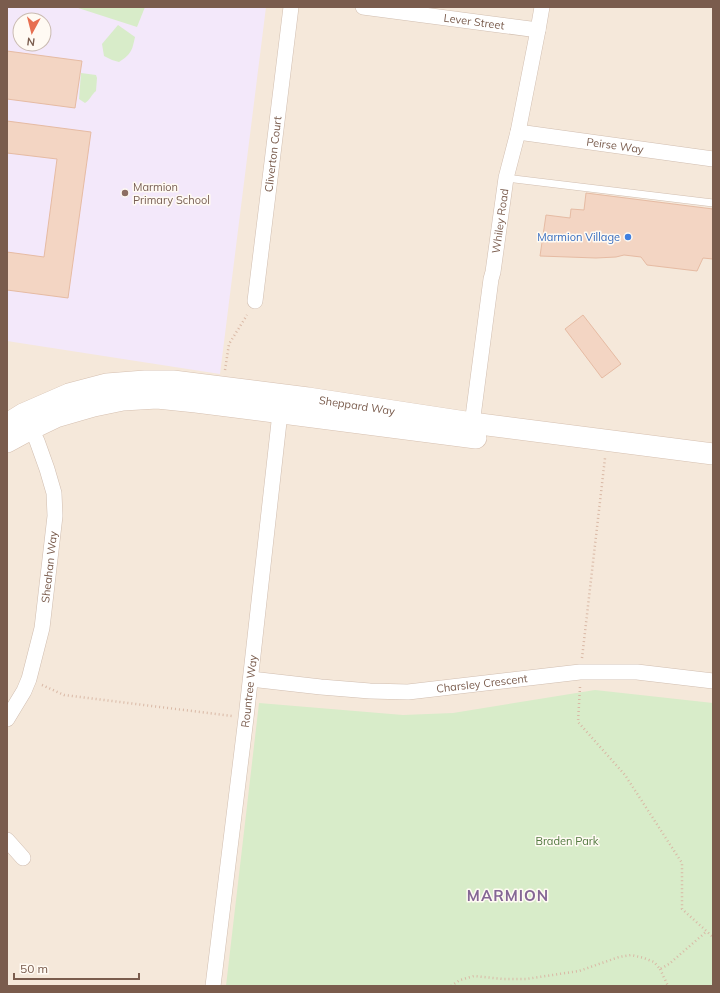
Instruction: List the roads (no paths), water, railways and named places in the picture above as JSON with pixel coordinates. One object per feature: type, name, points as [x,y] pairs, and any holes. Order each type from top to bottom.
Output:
[{"type":"street","name":"Cliverton Court","points":[[255,301],[292,7]]},
{"type":"street","name":"Lever Street","points":[[363,7],[538,30]]},
{"type":"street","name":"Whiley Road","points":[[471,430],[506,178],[518,132],[542,7]]},
{"type":"street","name":"Peirse Way","points":[[518,132],[713,159]]},
{"type":"street","name":"Sheppard Way","points":[[7,442],[20,422],[69,394],[107,384],[145,381],[173,381],[281,404],[308,398],[471,430],[606,454],[713,467]]},
{"type":"street","name":"Rountree Way","points":[[213,986],[251,679],[281,404]]},
{"type":"street","name":"Sheahan Way","points":[[7,719],[24,691],[29,679],[42,628],[55,516],[54,493],[37,441],[20,422]]},
{"type":"street","name":"Sheppard Way","points":[[471,430],[713,454]]},
{"type":"street","name":"Charsley Crescent","points":[[251,679],[328,688],[408,692],[580,672],[637,672],[713,680]]},
{"type":"street","points":[[7,840],[23,858]]},
{"type":"lane","points":[[506,178],[713,203]]},
{"type":"place","name":"Marmion Primary School","points":[[125,193]]},
{"type":"place","name":"Marmion Village","points":[[628,237]]},
{"type":"district","name":"MARMION","points":[[508,895]]},
{"type":"park label","name":"Braden Park","points":[[567,841]]}]
